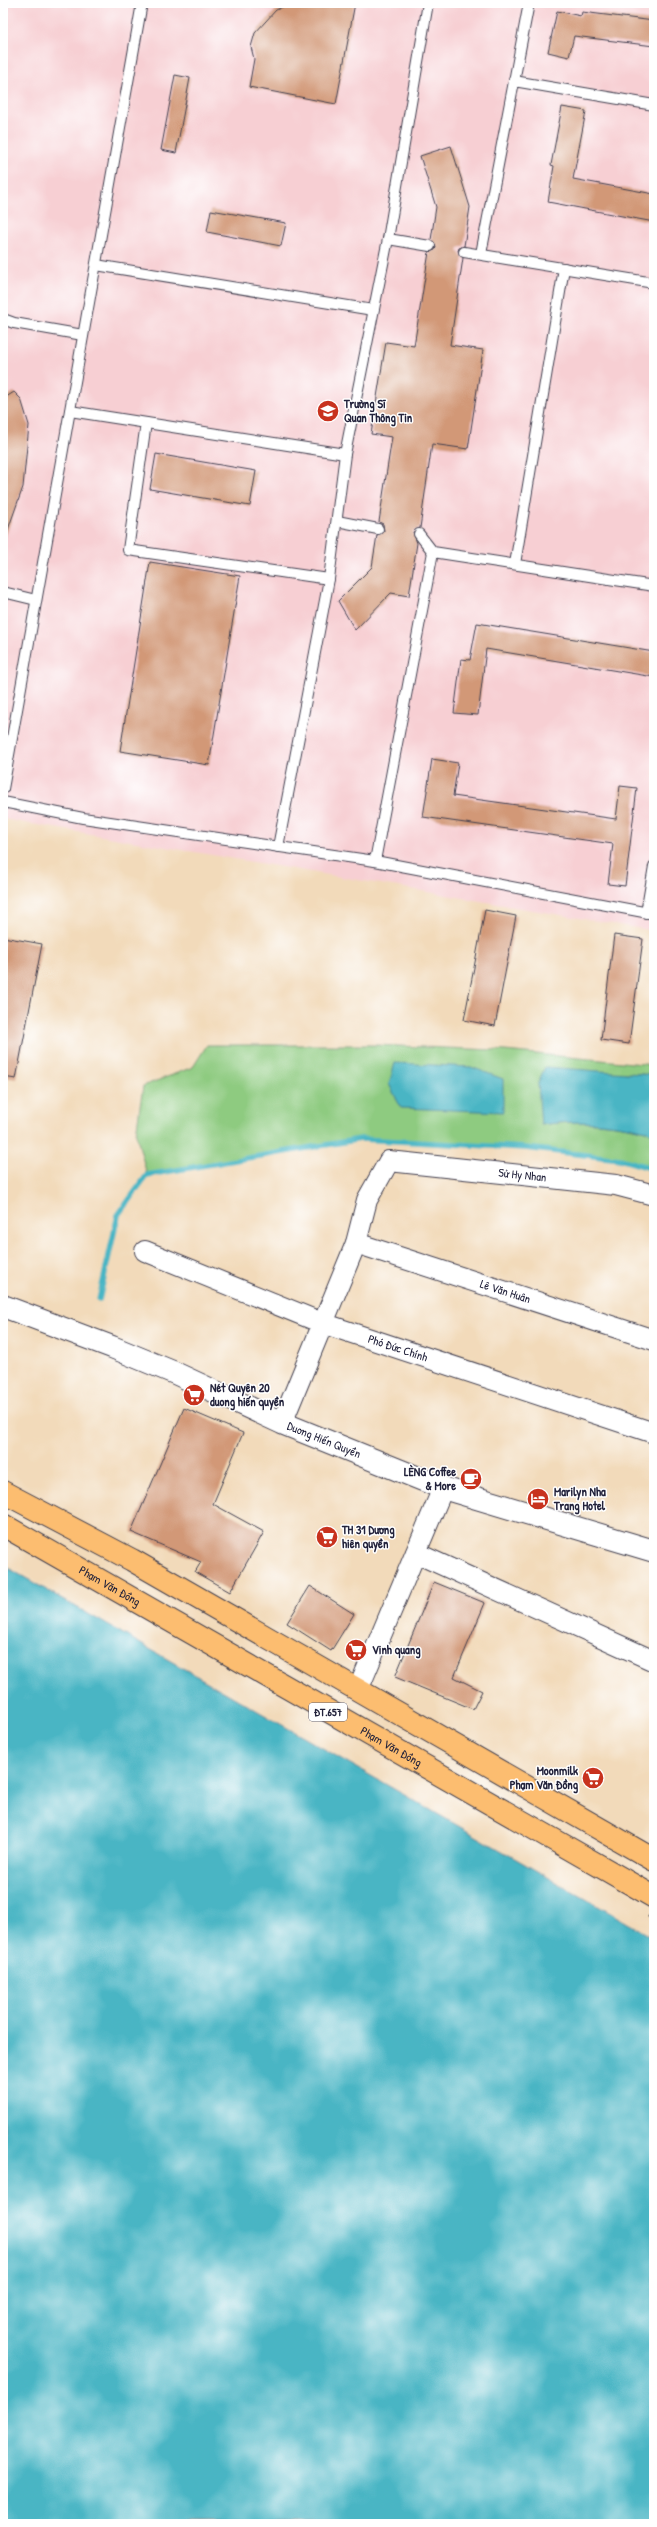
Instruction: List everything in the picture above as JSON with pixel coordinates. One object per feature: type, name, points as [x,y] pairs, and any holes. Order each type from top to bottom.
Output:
[{"type":"main road","name":"ĐT.657","points":[[3,1492],[132,1560],[654,1860]]},
{"type":"main road","name":"Phạm Văn Đồng","points":[[3,1525],[654,1897]]},
{"type":"street","name":"Sử Hy Nhan","points":[[356,1243],[368,1200],[389,1161],[616,1185],[654,1195]]},
{"type":"street","points":[[282,1423],[356,1243]]},
{"type":"street","name":"Lê Văn Huân","points":[[356,1243],[654,1340]]},
{"type":"street","name":"Phó Đức Chính","points":[[145,1251],[322,1323],[654,1433]]},
{"type":"street","name":"Duơng Hiến Quyền","points":[[3,1306],[175,1373],[282,1423],[443,1488],[654,1551]]},
{"type":"street","points":[[358,1690],[443,1488]]},
{"type":"street","points":[[416,1553],[654,1661]]},
{"type":"lane","points":[[3,789],[142,3]]},
{"type":"lane","points":[[278,847],[329,579],[345,454],[388,239],[428,3]]},
{"type":"lane","points":[[481,254],[529,3]]},
{"type":"lane","points":[[514,81],[654,105]]},
{"type":"lane","points":[[388,239],[430,246]]},
{"type":"lane","points":[[464,252],[654,283]]},
{"type":"lane","points":[[96,265],[373,310]]},
{"type":"lane","points":[[515,564],[564,268]]},
{"type":"lane","points":[[3,319],[14,323],[83,335]]},
{"type":"lane","points":[[3,324],[14,323]]},
{"type":"lane","points":[[70,411],[345,454]]},
{"type":"lane","points":[[146,423],[128,550],[329,579]]},
{"type":"lane","points":[[337,521],[378,529]]},
{"type":"lane","points":[[419,534],[433,552],[654,586]]},
{"type":"lane","points":[[375,861],[433,552]]},
{"type":"lane","points":[[3,592],[36,600]]},
{"type":"lane","points":[[3,802],[83,818],[375,861],[650,914],[654,866]]},
{"type":"shaded area","name":"Trường Sĩ Quan Thông Tin","points":[[3,3],[654,3],[654,931],[3,819]]},
{"type":"green space","points":[[207,1045],[375,1045],[494,1050],[654,1065],[654,1075],[625,1073],[541,1125],[584,1122],[612,1124],[654,1133],[654,1169],[620,1159],[525,1148],[361,1139],[147,1175],[136,1134],[143,1086],[193,1067]]},
{"type":"water","points":[[395,1063],[471,1067],[503,1079],[503,1112],[401,1108],[389,1084]]},
{"type":"water","points":[[545,1067],[654,1075],[654,1133],[612,1124],[584,1122],[541,1125],[538,1083]]},
{"type":"water","points":[[3,1565],[654,1938],[654,2524],[3,2524]]},
{"type":"building","points":[[291,3],[355,3],[336,104],[249,87],[254,59],[251,47],[255,33],[276,10]]},
{"type":"building","points":[[557,11],[581,16],[582,12],[654,21],[654,46],[574,36],[569,57],[548,52]]},
{"type":"building","points":[[175,75],[190,78],[176,153],[161,150]]},
{"type":"building","points":[[562,107],[586,111],[573,179],[654,194],[654,222],[548,202],[554,166],[551,165]]},
{"type":"building","points":[[451,146],[470,207],[464,246],[459,248],[458,251],[463,258],[450,345],[483,350],[468,449],[432,444],[420,528],[413,532],[417,543],[409,596],[391,593],[355,630],[338,601],[372,567],[377,535],[384,531],[383,524],[379,522],[392,437],[371,434],[386,342],[414,346],[429,252],[435,250],[436,247],[431,240],[436,207],[420,156]]},
{"type":"building","points":[[211,210],[286,223],[281,246],[207,232]]},
{"type":"building","points":[[14,392],[21,399],[29,425],[23,487],[5,538],[3,538],[3,399]]},
{"type":"building","points":[[156,454],[256,471],[250,506],[150,489]]},
{"type":"building","points":[[150,562],[240,576],[209,765],[120,751]]},
{"type":"building","points":[[477,623],[654,652],[654,677],[486,649],[478,715],[454,713],[461,659],[470,660]]},
{"type":"building","points":[[432,759],[458,763],[453,796],[616,819],[620,786],[637,788],[625,886],[608,884],[613,844],[423,817]]},
{"type":"building","points":[[485,910],[516,916],[495,1026],[464,1020]]},
{"type":"building","points":[[614,935],[643,939],[629,1044],[601,1040]]},
{"type":"building","points":[[3,937],[42,944],[16,1079],[3,1077]]},
{"type":"building","points":[[184,1408],[243,1433],[213,1504],[264,1532],[230,1592],[195,1572],[201,1562],[131,1532]]},
{"type":"building","points":[[434,1582],[485,1603],[454,1677],[482,1691],[473,1709],[395,1677]]},
{"type":"building","points":[[310,1586],[354,1614],[331,1651],[287,1623]]},
{"type":"waterway","points":[[99,1300],[118,1215],[147,1175],[361,1139],[525,1148],[620,1159],[654,1169]]},
{"type":"place","name":"Trường Sĩ Quan Thông Tin","points":[[328,411]]},
{"type":"place","name":"Nét Quyên 20 duong hiến quyền","points":[[194,1395]]},
{"type":"place","name":"LÈNG Coffee & More","points":[[471,1479]]},
{"type":"place","name":"Marilyn Nha Trang Hotel","points":[[538,1499]]},
{"type":"place","name":"TH 31 Dương hiên quyền","points":[[327,1537]]},
{"type":"place","name":"Vinh quang","points":[[356,1650]]},
{"type":"place","name":"Moonmilk Phạm Văn Đồng","points":[[593,1778]]}]
